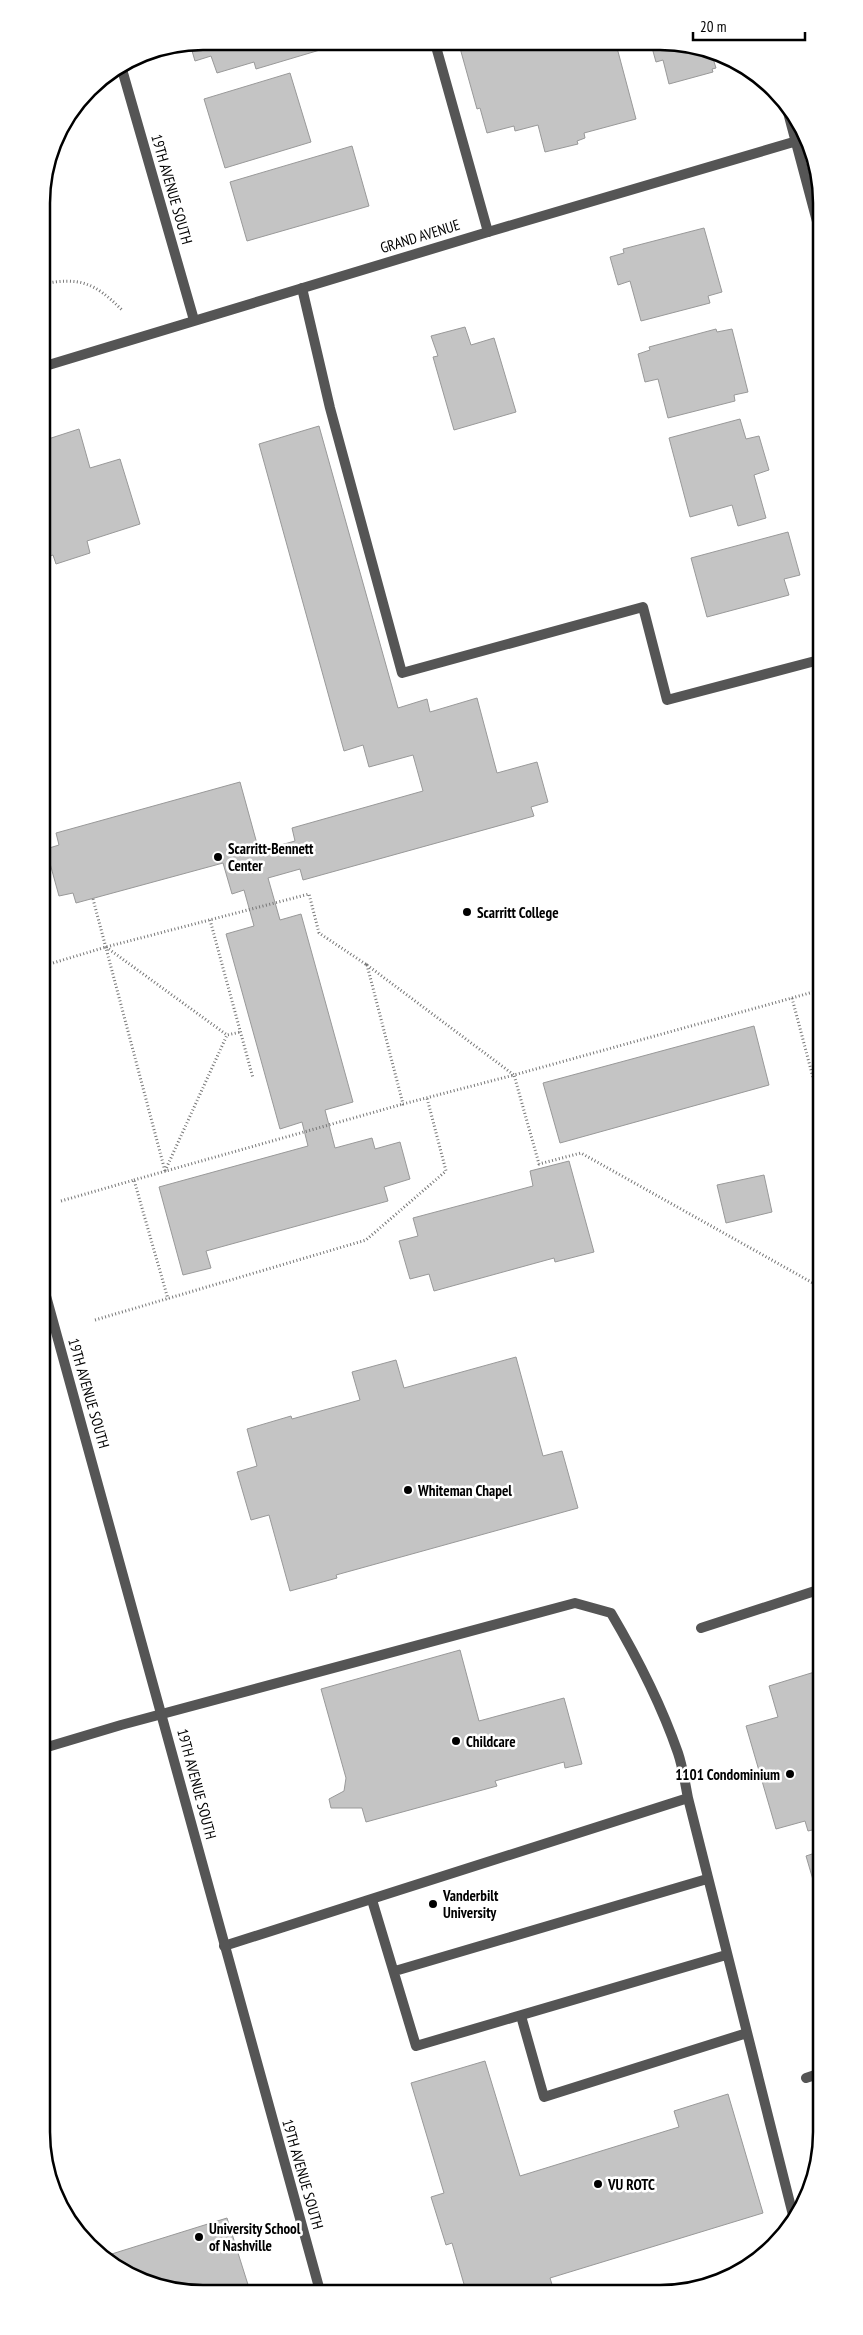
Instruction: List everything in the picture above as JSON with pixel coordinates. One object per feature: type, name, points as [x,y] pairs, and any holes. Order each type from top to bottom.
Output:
[{"type":"street","points":[[437,50],[488,232]]},
{"type":"street","name":"19TH AVENUE SOUTH","points":[[123,73],[194,320]]},
{"type":"street","points":[[791,123],[813,206]]},
{"type":"street","name":"GRAND AVENUE","points":[[50,365],[488,232],[799,141]]},
{"type":"street","points":[[302,288],[330,408],[402,673],[643,607],[667,700],[813,662]]},
{"type":"street","name":"19TH AVENUE SOUTH","points":[[50,1310],[318,2285]]},
{"type":"street","points":[[701,1628],[813,1592]]},
{"type":"street","points":[[50,1746],[162,1714],[575,1603],[611,1613],[624,1634],[661,1710],[678,1754],[707,1879],[792,2211]]},
{"type":"street","points":[[224,1946],[688,1798]]},
{"type":"street","points":[[395,1971],[707,1879]]},
{"type":"street","points":[[372,1900],[395,1971],[416,2046],[726,1955]]},
{"type":"street","points":[[521,2016],[544,2097],[747,2033]]},
{"type":"street","points":[[806,2078],[813,2076]]},
{"type":"path","points":[[50,283],[74,280],[85,282],[98,288],[122,310]]},
{"type":"path","points":[[50,964],[106,947],[309,894],[319,933],[367,965],[514,1075],[539,1164],[581,1153],[813,1283]]},
{"type":"path","points":[[93,899],[165,1171]]},
{"type":"path","points":[[210,920],[253,1078]]},
{"type":"path","points":[[106,947],[227,1035],[241,1032]]},
{"type":"path","points":[[367,965],[403,1104]]},
{"type":"path","points":[[61,1201],[403,1104],[813,992]]},
{"type":"path","points":[[792,998],[813,1078]]},
{"type":"path","points":[[165,1171],[227,1035]]},
{"type":"path","points":[[95,1320],[366,1240],[446,1172],[427,1098]]},
{"type":"path","points":[[134,1180],[168,1299]]},
{"type":"building","points":[[192,50],[320,50],[256,69],[254,62],[217,73],[211,56],[195,61]]},
{"type":"building","points":[[461,50],[618,50],[636,119],[584,133],[585,138],[577,141],[578,144],[545,152],[538,125],[515,131],[514,126],[487,133],[480,108],[477,109]]},
{"type":"building","points":[[653,50],[670,50],[709,58],[713,60],[716,68],[712,69],[713,72],[669,84],[663,60],[656,62]]},
{"type":"building","points":[[290,73],[311,142],[225,168],[204,99]]},
{"type":"building","points":[[352,146],[369,206],[247,241],[230,182]]},
{"type":"building","points":[[704,228],[722,292],[708,296],[710,303],[641,321],[630,281],[618,285],[610,257],[624,253],[623,249]]},
{"type":"building","points":[[465,327],[471,345],[494,338],[516,412],[454,430],[433,357],[438,356],[431,336]]},
{"type":"building","points":[[716,329],[717,332],[732,329],[748,392],[734,395],[735,401],[668,418],[658,379],[645,382],[638,354],[650,350],[649,347]]},
{"type":"building","points":[[740,419],[746,439],[759,436],[769,470],[754,475],[766,518],[738,526],[732,505],[690,517],[669,438]]},
{"type":"building","name":"Scarritt-Bennett Center","points":[[319,426],[398,708],[427,699],[430,712],[477,698],[497,773],[537,762],[548,802],[531,807],[534,816],[303,880],[300,869],[268,878],[280,920],[301,914],[353,1102],[325,1110],[335,1148],[372,1138],[375,1149],[400,1142],[410,1179],[384,1187],[388,1201],[206,1251],[211,1268],[183,1275],[159,1187],[308,1146],[302,1122],[280,1129],[226,934],[254,926],[244,890],[232,894],[223,863],[76,903],[73,893],[59,896],[50,863],[50,848],[59,845],[56,833],[240,782],[259,851],[295,841],[292,828],[423,791],[413,755],[369,767],[363,745],[344,751],[259,444]]},
{"type":"building","points":[[79,429],[90,468],[120,459],[140,524],[87,541],[90,553],[56,564],[53,555],[50,556],[50,438]]},
{"type":"building","points":[[788,532],[800,575],[784,579],[789,595],[707,617],[691,558]]},
{"type":"building","points":[[754,1026],[769,1085],[560,1143],[543,1083]]},
{"type":"building","points":[[569,1161],[594,1252],[555,1262],[554,1258],[434,1291],[429,1274],[410,1279],[399,1241],[418,1236],[413,1218],[533,1186],[530,1171]]},
{"type":"building","points":[[764,1175],[772,1212],[726,1223],[717,1185]]},
{"type":"building","name":"Whiteman Chapel","points":[[516,1357],[543,1456],[562,1451],[578,1508],[336,1575],[337,1578],[290,1591],[269,1515],[251,1520],[237,1472],[257,1466],[247,1429],[291,1416],[292,1419],[360,1400],[352,1372],[396,1360],[404,1388]]},
{"type":"building","name":"Childcare","points":[[460,1650],[479,1721],[564,1698],[582,1764],[565,1768],[564,1762],[495,1781],[497,1786],[366,1822],[362,1808],[331,1808],[329,1799],[344,1791],[346,1778],[321,1689]]},
{"type":"building","name":"1101 Condominium","points":[[813,1672],[813,1830],[808,1831],[805,1821],[776,1829],[746,1726],[778,1717],[769,1686]]},
{"type":"building","points":[[813,1854],[813,1880],[806,1856]]},
{"type":"building","name":"VU ROTC","points":[[485,2061],[520,2176],[679,2127],[674,2111],[728,2094],[763,2213],[550,2278],[552,2285],[464,2285],[452,2243],[446,2245],[431,2197],[444,2193],[411,2083]]},
{"type":"building","name":"University School of Nashville","points":[[227,2218],[248,2285],[203,2285],[173,2282],[135,2269],[111,2254]]},
{"type":"place","name":"Scarritt-Bennett Center","points":[[218,857]]},
{"type":"place","name":"Scarritt College","points":[[467,912]]},
{"type":"place","name":"Whiteman Chapel","points":[[408,1490]]},
{"type":"place","name":"Childcare","points":[[456,1741]]},
{"type":"place","name":"1101 Condominium","points":[[790,1774]]},
{"type":"place","name":"Vanderbilt University","points":[[433,1904]]},
{"type":"place","name":"VU ROTC","points":[[598,2184]]},
{"type":"place","name":"University School of Nashville","points":[[199,2237]]}]
